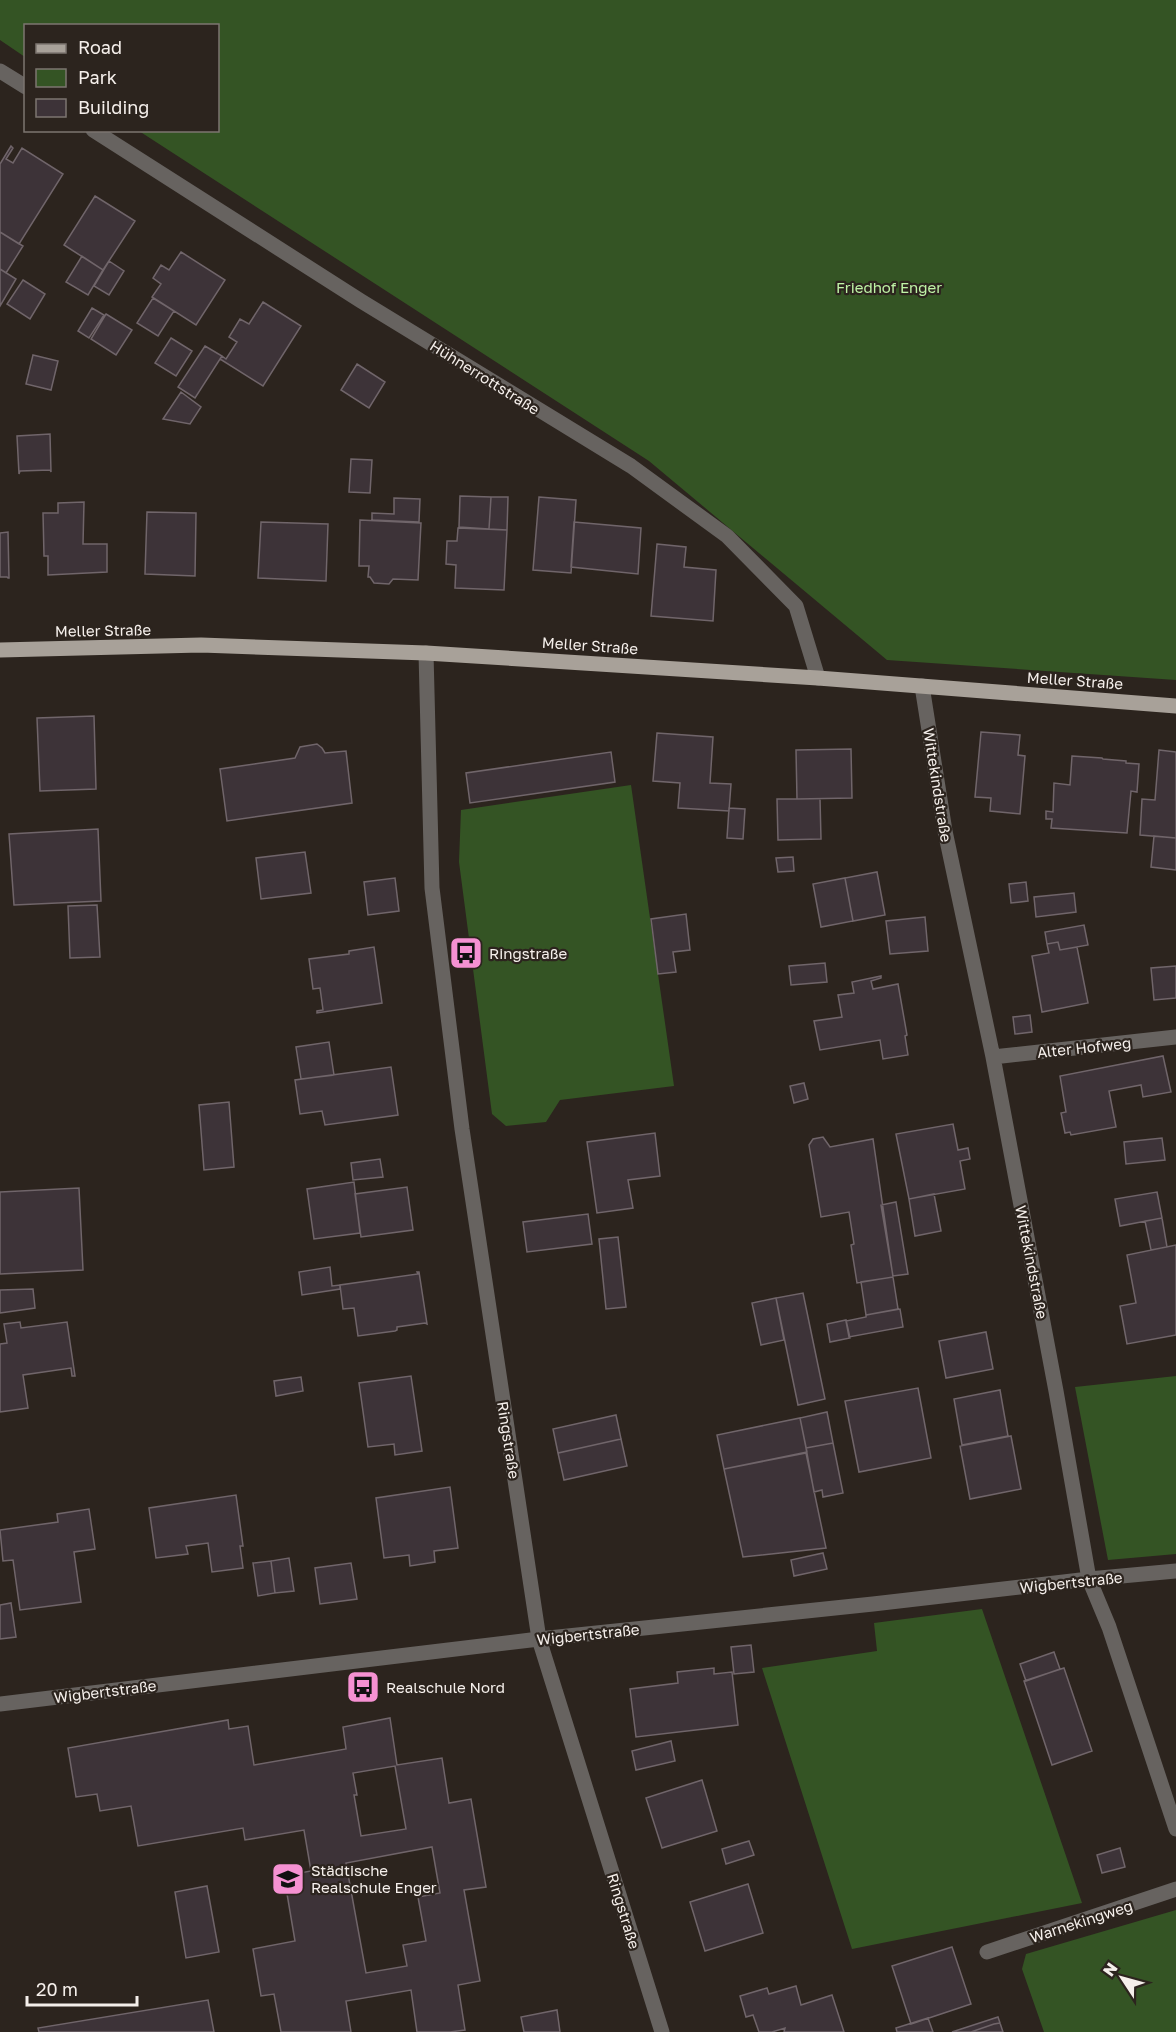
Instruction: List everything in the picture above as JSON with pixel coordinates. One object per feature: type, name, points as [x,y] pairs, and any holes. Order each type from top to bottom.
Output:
[{"type":"main road","name":"Meller Straße","points":[[0,651],[201,645],[426,653],[818,678],[1176,706]]},
{"type":"street","points":[[0,71],[24,86]]},
{"type":"street","name":"Hühnerrottstraße","points":[[96,132],[361,301],[631,466],[727,536],[795,606],[818,678]]},
{"type":"street","name":"Ringstraße","points":[[426,653],[432,888],[462,1129],[539,1639],[662,2032]]},
{"type":"street","name":"Wittekindstraße","points":[[922,686],[945,831],[993,1057],[1089,1579],[1109,1627],[1176,1828]]},
{"type":"street","name":"Alter Hofweg","points":[[993,1057],[1176,1037]]},
{"type":"street","name":"Wigbertstraße","points":[[0,1704],[539,1639],[1176,1571]]},
{"type":"street","name":"Warnekingweg","points":[[987,1952],[1176,1889]]},
{"type":"green space","name":"Friedhof Enger","points":[[0,0],[1176,0],[1176,680],[887,660],[649,461],[141,132],[219,132],[219,24],[24,24],[24,56],[0,40]]},
{"type":"green space","points":[[631,785],[674,1086],[560,1100],[546,1122],[506,1126],[492,1114],[459,862],[461,810]]},
{"type":"green space","points":[[1176,1376],[1176,1554],[1108,1560],[1075,1387]]},
{"type":"green space","points":[[982,1609],[1082,1903],[852,1949],[762,1668],[877,1651],[874,1623]]},
{"type":"green space","points":[[1176,1910],[1176,2032],[1044,2032],[1022,1969],[1026,1954]]},
{"type":"building","points":[[11,146],[13,148],[6,159],[13,163],[22,148],[63,174],[19,244],[0,232],[0,164]]},
{"type":"building","points":[[95,196],[135,221],[103,270],[64,245]]},
{"type":"building","points":[[0,232],[23,246],[6,273],[0,269]]},
{"type":"building","points":[[181,252],[225,280],[196,325],[152,297],[161,284],[153,278],[161,265],[169,270]]},
{"type":"building","points":[[82,256],[103,270],[88,295],[66,282]]},
{"type":"building","points":[[109,261],[124,271],[109,295],[94,286]]},
{"type":"building","points":[[0,269],[16,279],[0,306]]},
{"type":"building","points":[[23,280],[45,294],[30,319],[7,304]]},
{"type":"building","points":[[153,298],[174,311],[158,336],[137,323]]},
{"type":"building","points":[[263,302],[301,326],[263,386],[220,359],[222,356],[226,359],[237,342],[229,337],[240,319],[249,324]]},
{"type":"building","points":[[92,308],[104,315],[89,338],[78,331]]},
{"type":"building","points":[[106,314],[132,330],[116,355],[91,339]]},
{"type":"building","points":[[171,338],[192,351],[176,376],[155,363]]},
{"type":"building","points":[[205,346],[222,356],[195,398],[178,387]]},
{"type":"building","points":[[33,355],[58,361],[51,390],[26,384]]},
{"type":"building","points":[[357,364],[385,382],[369,408],[341,390]]},
{"type":"building","points":[[181,392],[201,407],[190,424],[163,419]]},
{"type":"building","points":[[50,434],[51,472],[50,470],[20,471],[19,474],[17,436]]},
{"type":"building","points":[[351,459],[372,460],[370,493],[349,492]]},
{"type":"building","points":[[460,496],[491,497],[489,529],[459,527]]},
{"type":"building","points":[[491,497],[508,497],[507,530],[489,529]]},
{"type":"building","points":[[539,497],[576,500],[571,573],[533,570]]},
{"type":"building","points":[[394,498],[420,499],[419,522],[372,520],[372,513],[394,514]]},
{"type":"building","points":[[84,502],[83,544],[107,544],[107,572],[48,575],[48,556],[44,556],[43,513],[58,513],[58,503]]},
{"type":"building","points":[[147,512],[196,513],[195,576],[145,574]]},
{"type":"building","points":[[360,520],[421,523],[418,580],[393,579],[389,584],[374,583],[368,577],[369,566],[359,566]]},
{"type":"building","points":[[261,522],[328,524],[326,581],[258,578]]},
{"type":"building","points":[[574,522],[641,528],[638,574],[571,567]]},
{"type":"building","points":[[458,528],[507,530],[504,590],[455,588],[456,565],[446,564],[447,541],[457,541]]},
{"type":"building","points":[[8,532],[9,578],[0,577],[0,533]]},
{"type":"building","points":[[657,544],[686,547],[684,567],[716,570],[713,621],[651,616]]},
{"type":"building","points":[[94,716],[96,789],[40,791],[37,718]]},
{"type":"building","points":[[981,732],[1020,735],[1018,755],[1025,756],[1020,814],[990,811],[991,798],[975,797]]},
{"type":"building","points":[[657,733],[713,737],[710,783],[731,784],[729,811],[678,808],[680,783],[653,781]]},
{"type":"building","points":[[317,744],[325,753],[346,751],[352,803],[227,821],[220,769],[295,758],[300,747]]},
{"type":"building","points":[[851,749],[852,798],[797,799],[796,750]]},
{"type":"building","points":[[1159,750],[1176,752],[1176,838],[1140,835],[1142,799],[1155,800]]},
{"type":"building","points":[[611,752],[615,782],[470,803],[466,773]]},
{"type":"building","points":[[1072,756],[1139,764],[1137,792],[1131,791],[1127,833],[1051,828],[1052,819],[1046,819],[1046,811],[1053,812],[1054,783],[1070,785]]},
{"type":"building","points":[[777,799],[820,799],[821,839],[778,840]]},
{"type":"building","points":[[729,808],[745,809],[743,839],[727,838]]},
{"type":"building","points":[[98,829],[101,901],[14,905],[9,834]]},
{"type":"building","points":[[1154,836],[1176,838],[1176,870],[1151,867]]},
{"type":"building","points":[[305,852],[311,893],[261,899],[256,858]]},
{"type":"building","points":[[793,857],[794,871],[778,872],[776,858]]},
{"type":"building","points":[[877,872],[885,915],[853,921],[845,878]]},
{"type":"building","points":[[395,878],[399,911],[368,915],[364,882]]},
{"type":"building","points":[[845,878],[853,921],[821,927],[813,884]]},
{"type":"building","points":[[1026,882],[1028,901],[1011,903],[1009,884]]},
{"type":"building","points":[[1074,893],[1076,912],[1036,917],[1034,897]]},
{"type":"building","points":[[97,905],[100,957],[70,958],[68,906]]},
{"type":"building","points":[[686,914],[690,950],[673,952],[676,972],[658,974],[651,919]]},
{"type":"building","points":[[925,917],[928,951],[890,954],[886,921]]},
{"type":"building","points":[[1084,925],[1088,945],[1060,950],[1058,942],[1047,944],[1045,932]]},
{"type":"building","points":[[1058,942],[1060,950],[1077,947],[1088,1003],[1042,1012],[1032,956],[1049,953],[1047,944]]},
{"type":"building","points":[[374,947],[382,1003],[317,1013],[323,1010],[320,988],[313,989],[309,959],[349,954],[349,951]]},
{"type":"building","points":[[825,963],[827,982],[791,985],[789,966]]},
{"type":"building","points":[[1176,966],[1176,998],[1154,1000],[1151,968]]},
{"type":"building","points":[[881,976],[871,981],[873,989],[898,984],[908,1055],[883,1059],[880,1040],[820,1050],[814,1021],[842,1017],[838,995],[854,993],[852,982]]},
{"type":"building","points":[[1030,1015],[1032,1032],[1015,1034],[1013,1017]]},
{"type":"building","points":[[329,1042],[334,1075],[301,1079],[296,1047]]},
{"type":"building","points":[[1163,1056],[1171,1092],[1143,1097],[1141,1085],[1109,1091],[1116,1127],[1071,1135],[1070,1132],[1065,1133],[1061,1113],[1066,1112],[1060,1076]]},
{"type":"building","points":[[391,1067],[398,1115],[325,1125],[322,1111],[300,1114],[295,1080]]},
{"type":"building","points":[[804,1083],[808,1099],[794,1103],[790,1086]]},
{"type":"building","points":[[229,1102],[234,1167],[204,1170],[199,1105]]},
{"type":"building","points":[[953,1124],[958,1150],[968,1148],[970,1159],[960,1161],[965,1189],[909,1199],[896,1134]]},
{"type":"building","points":[[655,1133],[660,1176],[628,1180],[633,1208],[597,1213],[587,1142]]},
{"type":"building","points":[[823,1137],[830,1147],[873,1139],[893,1277],[857,1283],[849,1212],[821,1217],[809,1145],[813,1139]]},
{"type":"building","points":[[1162,1138],[1165,1160],[1126,1164],[1124,1142]]},
{"type":"building","points":[[380,1159],[383,1177],[353,1180],[351,1163]]},
{"type":"building","points":[[354,1182],[360,1233],[314,1239],[307,1189]]},
{"type":"building","points":[[407,1187],[413,1230],[361,1237],[355,1194]]},
{"type":"building","points":[[79,1188],[83,1270],[0,1274],[0,1192]]},
{"type":"building","points":[[1157,1192],[1162,1218],[1120,1226],[1115,1199]]},
{"type":"building","points":[[934,1194],[941,1231],[915,1236],[909,1199]]},
{"type":"building","points":[[896,1202],[908,1274],[893,1276],[881,1205]]},
{"type":"building","points":[[588,1214],[592,1244],[527,1252],[523,1222]]},
{"type":"building","points":[[1162,1218],[1167,1247],[1151,1250],[1145,1221]]},
{"type":"building","points":[[618,1237],[626,1307],[606,1309],[599,1239]]},
{"type":"building","points":[[1176,1245],[1176,1335],[1127,1344],[1120,1306],[1136,1303],[1127,1255]]},
{"type":"building","points":[[330,1267],[332,1286],[340,1285],[340,1289],[302,1295],[299,1272]]},
{"type":"building","points":[[419,1272],[427,1324],[397,1327],[395,1331],[358,1336],[354,1308],[343,1309],[340,1285],[418,1274]]},
{"type":"building","points":[[893,1277],[898,1309],[866,1315],[861,1282]]},
{"type":"building","points":[[33,1289],[35,1308],[0,1313],[0,1290]]},
{"type":"building","points":[[803,1293],[825,1399],[798,1405],[776,1298]]},
{"type":"building","points":[[776,1298],[784,1340],[761,1345],[752,1303]]},
{"type":"building","points":[[900,1309],[903,1327],[849,1337],[846,1321]]},
{"type":"building","points":[[846,1320],[850,1338],[830,1342],[827,1324]]},
{"type":"building","points":[[20,1322],[21,1328],[67,1322],[75,1376],[72,1376],[71,1368],[23,1375],[28,1408],[0,1412],[0,1344],[7,1343],[4,1324]]},
{"type":"building","points":[[986,1332],[993,1369],[946,1378],[939,1341]]},
{"type":"building","points":[[411,1376],[422,1451],[395,1455],[394,1444],[368,1447],[359,1383]]},
{"type":"building","points":[[301,1377],[303,1391],[276,1396],[274,1381]]},
{"type":"building","points":[[918,1388],[931,1458],[859,1472],[845,1401]]},
{"type":"building","points":[[1000,1390],[1008,1436],[962,1445],[954,1399]]},
{"type":"building","points":[[827,1412],[833,1443],[806,1448],[800,1418]]},
{"type":"building","points":[[616,1415],[621,1439],[558,1453],[553,1429]]},
{"type":"building","points":[[800,1418],[807,1452],[724,1469],[717,1435]]},
{"type":"building","points":[[1011,1436],[1021,1489],[970,1499],[960,1446]]},
{"type":"building","points":[[621,1439],[627,1466],[564,1480],[558,1453]]},
{"type":"building","points":[[833,1443],[843,1493],[823,1497],[822,1490],[814,1492],[806,1448]]},
{"type":"building","points":[[806,1453],[826,1548],[743,1557],[724,1469]]},
{"type":"building","points":[[450,1487],[458,1548],[434,1551],[435,1562],[410,1566],[409,1555],[384,1558],[376,1498]]},
{"type":"building","points":[[236,1495],[243,1546],[240,1546],[243,1568],[212,1572],[208,1543],[186,1546],[188,1554],[156,1558],[149,1508]]},
{"type":"building","points":[[89,1509],[95,1549],[74,1552],[81,1602],[20,1610],[13,1560],[3,1561],[0,1530],[58,1522],[57,1514]]},
{"type":"building","points":[[823,1553],[827,1569],[794,1576],[791,1560]]},
{"type":"building","points":[[289,1558],[294,1591],[275,1593],[271,1561]]},
{"type":"building","points":[[271,1561],[275,1593],[258,1596],[253,1563]]},
{"type":"building","points":[[351,1563],[357,1599],[320,1604],[315,1568]]},
{"type":"building","points":[[11,1603],[16,1637],[0,1639],[0,1605]]},
{"type":"building","points":[[751,1645],[754,1672],[734,1674],[731,1647]]},
{"type":"building","points":[[1054,1652],[1060,1669],[1026,1681],[1020,1664]]},
{"type":"building","points":[[714,1668],[714,1674],[732,1672],[738,1725],[636,1737],[630,1689],[678,1683],[677,1672]]},
{"type":"building","points":[[1064,1668],[1092,1751],[1052,1765],[1024,1681]]},
{"type":"building","points":[[390,1718],[397,1765],[442,1758],[449,1803],[471,1799],[486,1887],[464,1890],[480,1981],[458,1985],[465,2030],[417,2032],[411,1990],[346,2001],[351,2032],[281,2032],[274,1994],[261,1996],[253,1949],[295,1941],[284,1876],[311,1871],[304,1830],[245,1840],[243,1828],[138,1846],[131,1806],[100,1811],[97,1794],[76,1797],[68,1748],[228,1720],[229,1729],[248,1726],[254,1765],[346,1749],[343,1727]],"holes":[[[395,1766],[406,1829],[361,1836],[353,1773]],[[432,1847],[440,1893],[418,1897],[426,1941],[403,1945],[407,1966],[366,1973],[346,1863]]]},
{"type":"building","points":[[671,1741],[675,1761],[636,1770],[632,1751]]},
{"type":"building","points":[[702,1780],[717,1831],[662,1848],[646,1798]]},
{"type":"building","points":[[749,1841],[754,1855],[726,1864],[722,1849]]},
{"type":"building","points":[[1120,1848],[1125,1867],[1102,1873],[1097,1855]]},
{"type":"building","points":[[748,1884],[763,1933],[705,1951],[690,1902]]},
{"type":"building","points":[[207,1886],[219,1952],[186,1958],[175,1892]]},
{"type":"building","points":[[952,1947],[971,2004],[911,2024],[892,1966]]},
{"type":"building","points":[[796,1986],[801,2005],[832,1995],[844,2032],[784,2032],[785,2028],[772,2032],[759,2032],[753,2015],[746,2017],[740,1996],[767,1988],[769,1994]]},
{"type":"building","points":[[208,2000],[214,2032],[39,2032],[38,2028]]},
{"type":"building","points":[[557,2010],[560,2032],[524,2032],[521,2017]]},
{"type":"building","points":[[998,2017],[1000,2023],[971,2032],[952,2032]]},
{"type":"building","points":[[928,2018],[933,2032],[897,2032],[896,2028]]},
{"type":"building","points":[[1000,2023],[1003,2032],[971,2032],[994,2024]]},
{"type":"place","name":"Ringstraße","points":[[466,953]]},
{"type":"place","name":"Realschule Nord","points":[[363,1687]]},
{"type":"place","name":"Städtische Realschule Enger","points":[[288,1879]]}]
